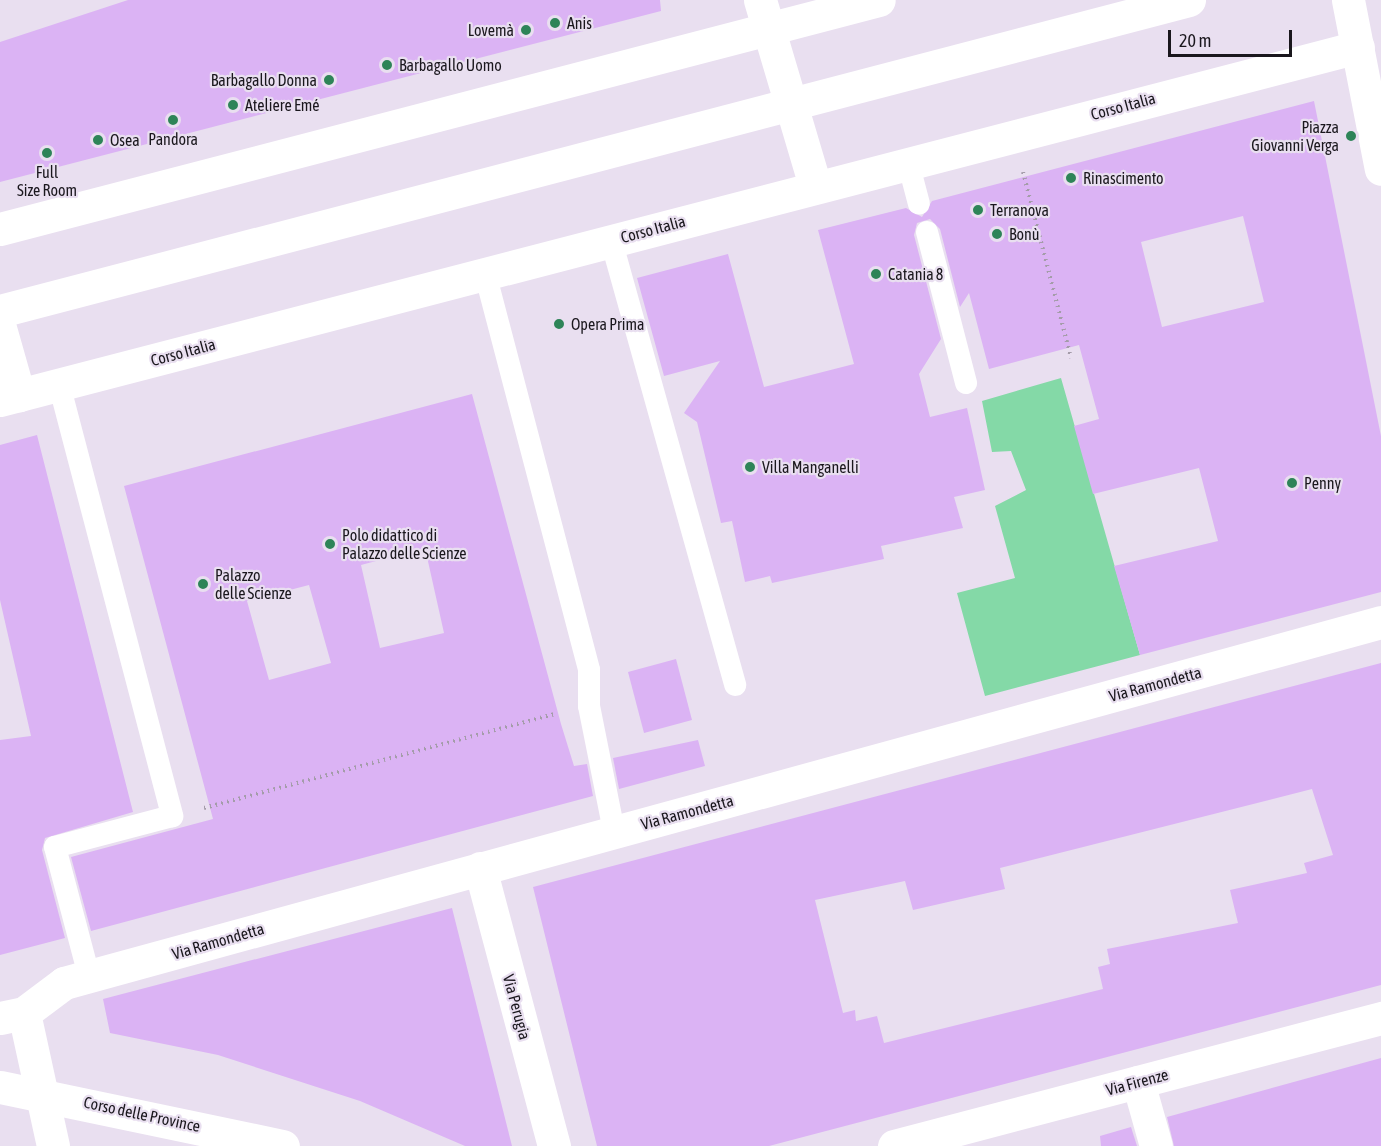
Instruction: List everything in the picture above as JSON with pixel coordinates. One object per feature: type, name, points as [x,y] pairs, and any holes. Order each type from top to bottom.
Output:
[{"type":"street","points":[[0,229],[765,15],[879,0]]},
{"type":"street","points":[[0,311],[1190,0]]},
{"type":"street","points":[[1348,0],[1367,54],[1381,169]]},
{"type":"street","points":[[765,15],[815,186]]},
{"type":"street","name":"Corso Italia","points":[[10,397],[1306,58],[1367,54]]},
{"type":"street","points":[[0,328],[10,397]]},
{"type":"street","name":"Via Ramondetta","points":[[12,1015],[64,983],[1381,622]]},
{"type":"street","name":"Via Perugia","points":[[480,868],[554,1146]]},
{"type":"street","points":[[12,1015],[45,1095],[53,1146]]},
{"type":"street","name":"Via Firenze","points":[[894,1146],[1381,1018]]},
{"type":"street","points":[[1138,1082],[1155,1146]]},
{"type":"street","name":"Corso delle Province","points":[[0,1087],[283,1146]]},
{"type":"lane","points":[[908,162],[919,204]]},
{"type":"lane","points":[[927,232],[966,383]]},
{"type":"lane","points":[[611,240],[735,685]]},
{"type":"lane","points":[[485,273],[589,670],[589,706],[614,831]]},
{"type":"lane","points":[[59,384],[172,816],[55,847],[89,976]]},
{"type":"path","points":[[1025,177],[1071,358]]},
{"type":"path","points":[[172,816],[589,706]]},
{"type":"green space","points":[[1061,378],[1140,655],[985,696],[957,593],[1015,578],[995,506],[1026,490],[1011,451],[992,452],[982,401]]},
{"type":"building","points":[[128,0],[660,0],[661,11],[0,182],[0,42]]},
{"type":"building","points":[[1314,101],[1381,436],[1381,592],[1140,655],[1114,566],[1218,541],[1199,468],[1093,494],[1074,426],[1099,419],[1079,345],[989,369],[969,293],[960,307],[940,229],[930,219],[917,223],[914,235],[941,339],[919,374],[930,417],[967,408],[985,490],[954,497],[963,528],[881,546],[884,559],[772,583],[770,576],[745,582],[732,521],[721,523],[697,422],[684,413],[720,361],[664,376],[637,278],[728,254],[764,387],[854,364],[818,230],[906,208],[922,217],[932,201]],"holes":[[[1243,216],[1264,302],[1162,327],[1141,242]]]},
{"type":"building","name":"Palazzo delle Scienze","points":[[472,394],[561,724],[574,766],[587,764],[593,796],[91,931],[71,857],[213,819],[124,486]],"holes":[[[425,548],[444,633],[380,648],[361,565]],[[309,585],[331,663],[269,680],[247,601]]]},
{"type":"building","points":[[37,435],[133,812],[45,838],[42,850],[65,938],[0,955],[0,740],[31,736],[0,600],[0,445]]},
{"type":"building","points":[[676,659],[692,720],[644,733],[628,672]]},
{"type":"building","points":[[1381,663],[1381,985],[769,1146],[597,1146],[533,887]],"holes":[[[1312,789],[1333,855],[1304,863],[1307,873],[1230,890],[1238,923],[1107,949],[1110,964],[1098,967],[1103,989],[884,1043],[877,1016],[856,1021],[855,1010],[843,1013],[815,900],[905,881],[913,910],[1005,889],[1000,868]]]},
{"type":"building","points":[[698,740],[705,766],[619,789],[613,758]]},
{"type":"building","points":[[452,908],[512,1146],[465,1146],[360,1101],[218,1055],[110,1033],[103,999]]},
{"type":"building","points":[[1381,1058],[1381,1146],[1174,1146],[1167,1117]]},
{"type":"building","points":[[1131,1127],[1137,1146],[1101,1146],[1100,1136]]},
{"type":"place","name":"Anis","points":[[555,23]]},
{"type":"place","name":"Lovemà","points":[[526,30]]},
{"type":"place","name":"Barbagallo Uomo","points":[[387,65]]},
{"type":"place","name":"Barbagallo Donna","points":[[329,80]]},
{"type":"place","name":"Ateliere Emé","points":[[233,105]]},
{"type":"place","name":"Pandora","points":[[173,120]]},
{"type":"place","name":"Piazza Giovanni Verga","points":[[1351,136]]},
{"type":"place","name":"Osea","points":[[98,140]]},
{"type":"place","name":"Full Size Room","points":[[47,153]]},
{"type":"place","name":"Rinascimento","points":[[1071,178]]},
{"type":"place","name":"Terranova","points":[[978,210]]},
{"type":"place","name":"Bonù","points":[[997,234]]},
{"type":"place","name":"Catania 8","points":[[876,274]]},
{"type":"place","name":"Opera Prima","points":[[559,324]]},
{"type":"place","name":"Villa Manganelli","points":[[750,467]]},
{"type":"place","name":"Penny","points":[[1292,483]]},
{"type":"place","name":"Polo didattico di Palazzo delle Scienze","points":[[330,544]]},
{"type":"place","name":"Palazzo delle Scienze","points":[[203,584]]}]
